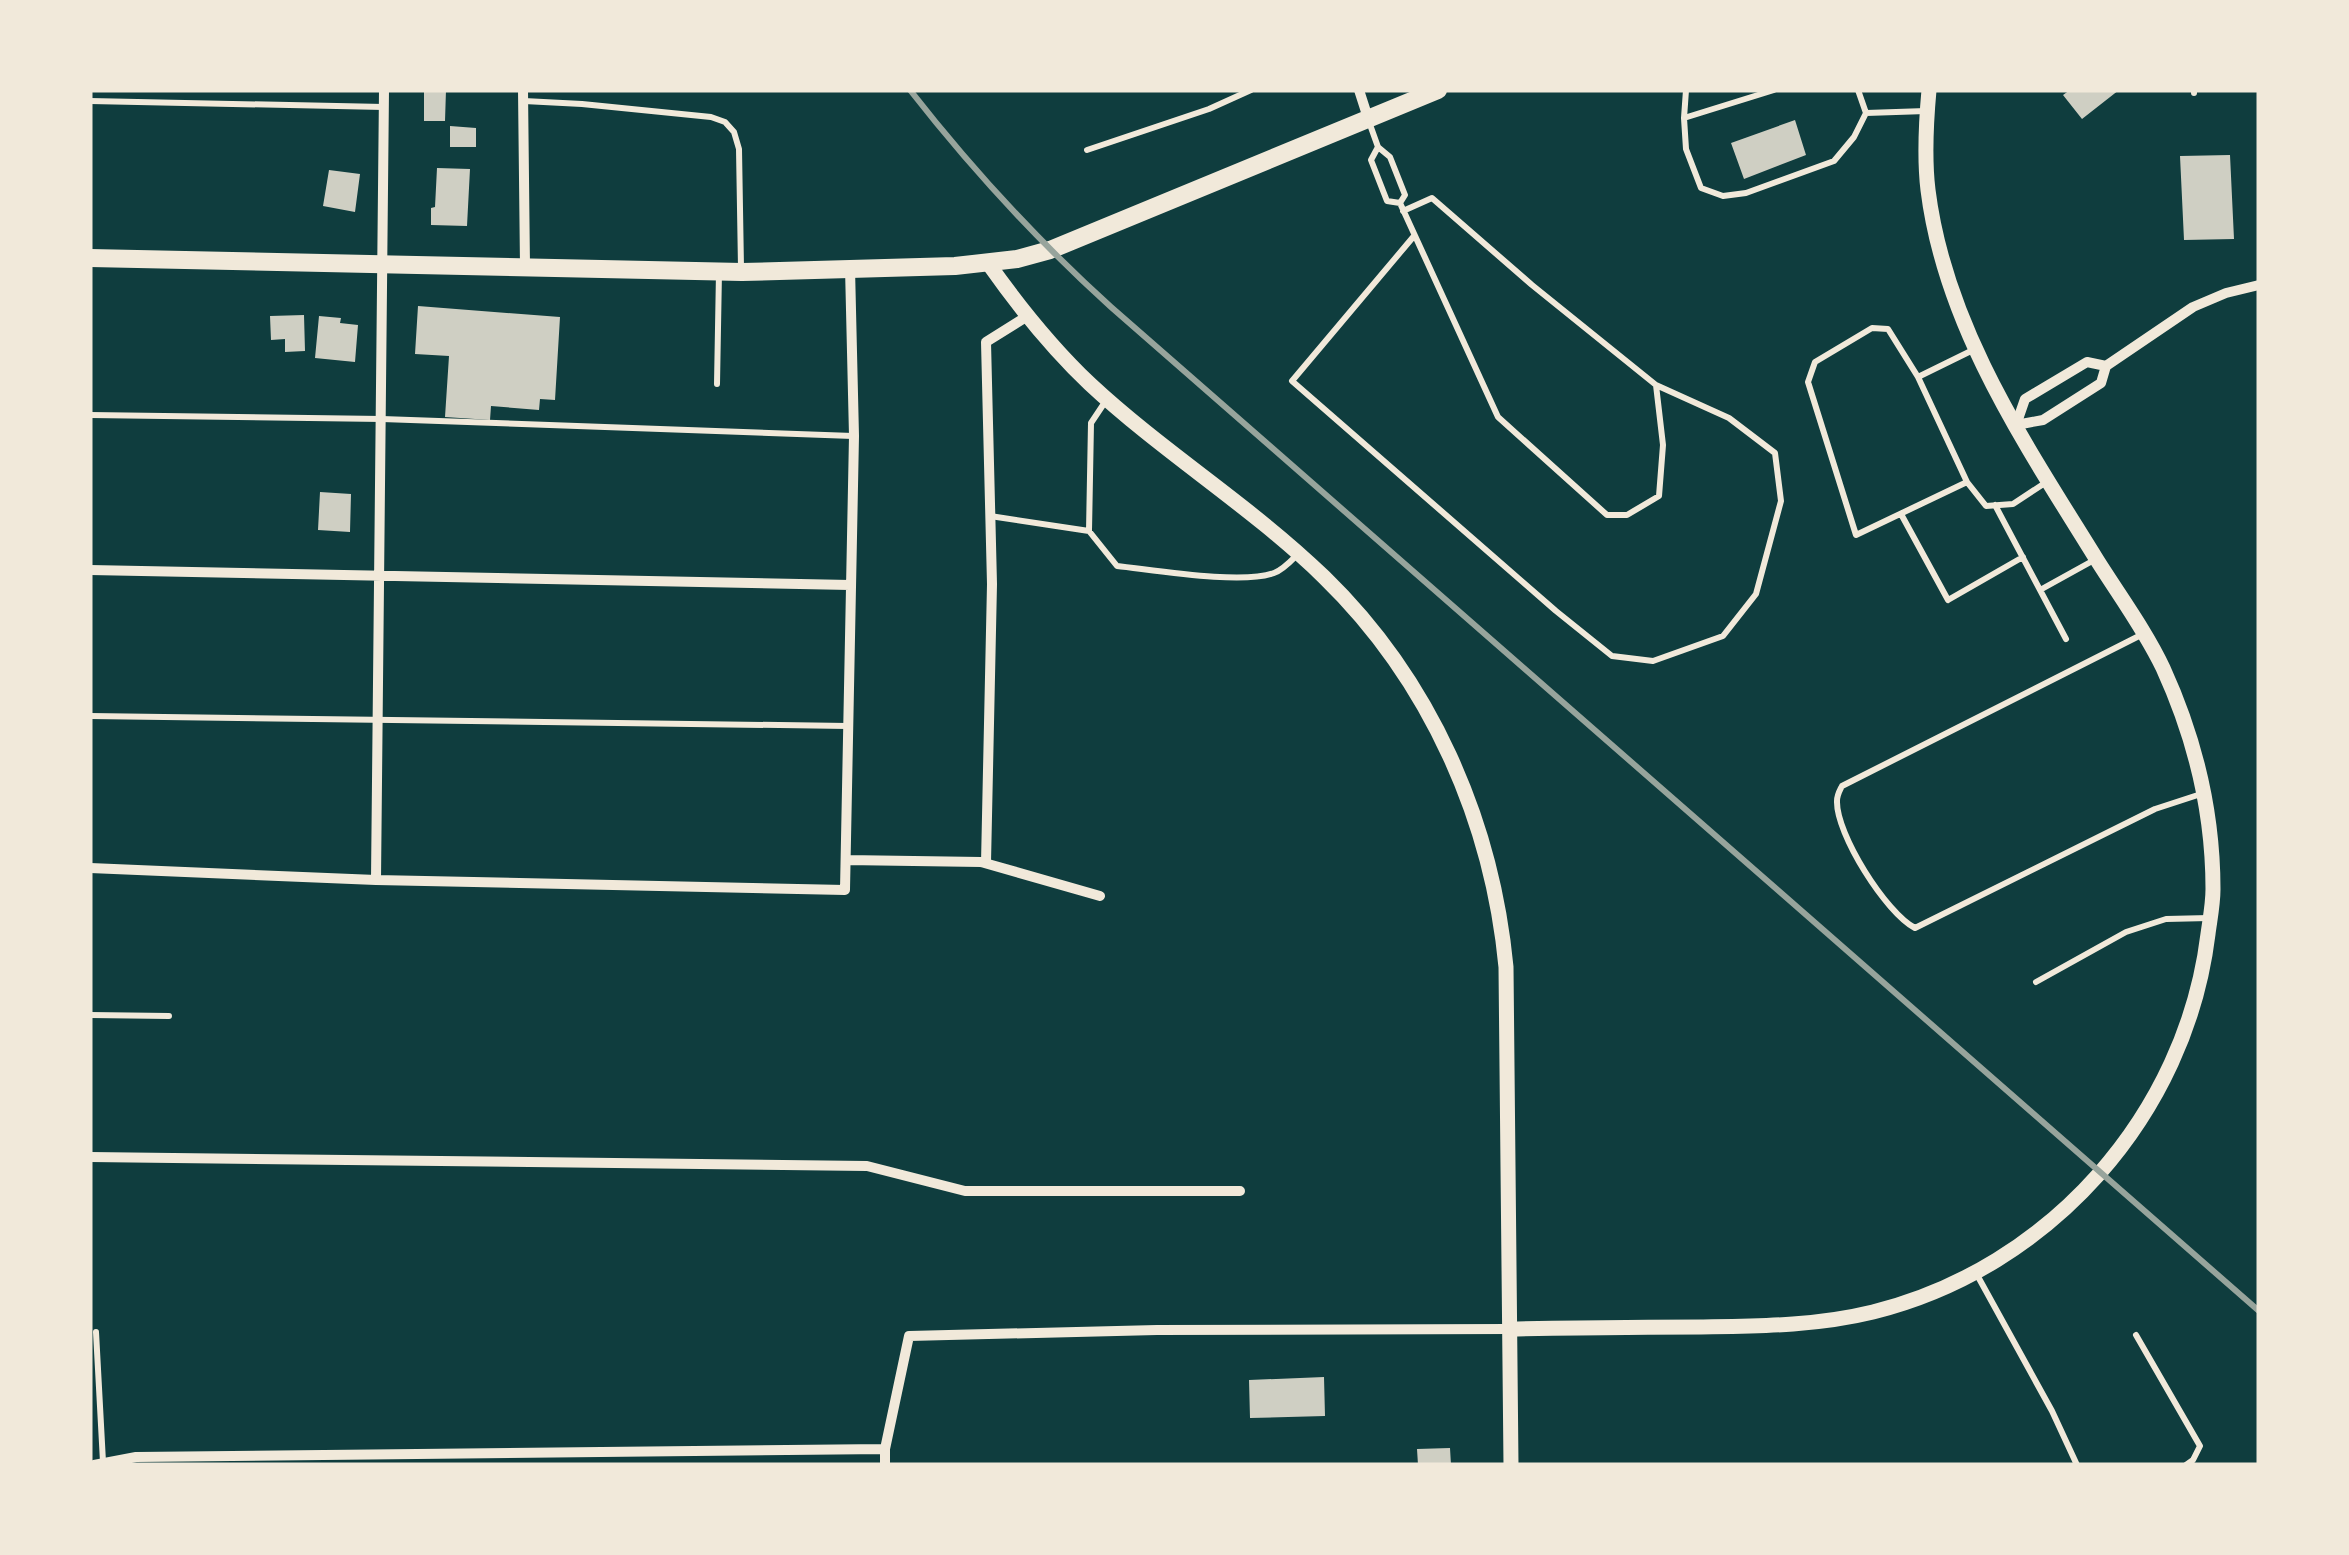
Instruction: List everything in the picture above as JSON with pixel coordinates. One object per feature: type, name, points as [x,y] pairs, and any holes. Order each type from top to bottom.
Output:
[{"type":"main road","points":[[90,258],[742,272],[988,263],[1050,250],[1438,90]]},
{"type":"street","points":[[376,880],[384,90]]},
{"type":"street","points":[[1359,90],[1368,118]]},
{"type":"street","points":[[885,1465],[909,1336],[1157,1330],[1762,1326],[1828,1321],[1900,1304],[1975,1272],[2035,1234],[2102,1172],[2150,1109],[2182,1043],[2204,973],[2214,892],[2204,793],[2192,742],[2162,667],[1974,350],[1940,257],[1928,189],[1929,90]]},
{"type":"street","points":[[523,95],[525,266]]},
{"type":"street","points":[[988,263],[1026,317],[1107,400],[1332,585],[1362,618],[1413,688],[1455,766],[1483,844],[1499,911],[1506,966],[1510,1465]]},
{"type":"street","points":[[90,868],[376,880],[845,890],[854,436],[850,268]]},
{"type":"street","points":[[2016,425],[2043,420],[2101,383],[2106,366],[2193,307],[2259,285]]},
{"type":"street","points":[[846,860],[986,862],[992,584],[986,342],[1026,317]]},
{"type":"street","points":[[2016,425],[2025,399],[2087,362],[2106,366]]},
{"type":"street","points":[[90,570],[850,585]]},
{"type":"street","points":[[981,862],[1100,896]]},
{"type":"street","points":[[90,1156],[867,1166],[965,1190],[1240,1191]]},
{"type":"street","points":[[99,1464],[136,1457],[258,1460],[885,1449]]},
{"type":"street","points":[[544,1452],[544,1465]]},
{"type":"lane","points":[[1087,150],[1209,109],[1252,90]]},
{"type":"lane","points":[[1686,90],[1686,150],[1702,188],[1723,196],[1834,162],[1854,137],[1866,113],[1858,90]]},
{"type":"lane","points":[[1684,118],[1774,90]]},
{"type":"lane","points":[[523,95],[681,113],[725,122],[734,132],[739,149],[742,272]]},
{"type":"lane","points":[[90,101],[384,107]]},
{"type":"lane","points":[[1866,113],[1927,111]]},
{"type":"lane","points":[[1368,118],[1378,147],[1390,157],[1405,196],[1401,207]]},
{"type":"lane","points":[[1378,147],[1371,160],[1387,200],[1401,207],[1498,417],[1607,516],[1627,514],[1659,496],[1663,446],[1656,385]]},
{"type":"lane","points":[[1401,207],[1432,198],[1656,385],[1729,418],[1775,453],[1781,501],[1756,594],[1724,636],[1654,661],[1612,656],[1292,381],[1414,236]]},
{"type":"lane","points":[[717,384],[720,271]]},
{"type":"lane","points":[[1967,482],[1856,535],[1808,382],[1815,362],[1872,328],[1888,329],[1918,377],[1967,482],[1986,506],[2012,504],[2049,480]]},
{"type":"lane","points":[[1918,377],[1974,350]]},
{"type":"lane","points":[[1107,400],[1091,423],[1089,531],[1117,566],[1258,577],[1278,572],[1298,554]]},
{"type":"lane","points":[[90,415],[382,419],[854,436]]},
{"type":"lane","points":[[1995,505],[2066,639]]},
{"type":"lane","points":[[1900,514],[1948,600],[2023,558]]},
{"type":"lane","points":[[989,516],[1089,531]]},
{"type":"lane","points":[[2040,590],[2096,559]]},
{"type":"lane","points":[[2144,634],[1842,786],[1836,798],[1840,822],[1876,890],[1893,912],[1916,928],[2155,809],[2204,793]]},
{"type":"lane","points":[[90,716],[848,726]]},
{"type":"lane","points":[[2036,982],[2126,932],[2166,919],[2210,918]]},
{"type":"lane","points":[[90,1015],[169,1016]]},
{"type":"lane","points":[[1975,1272],[2052,1412],[2075,1464]]},
{"type":"lane","points":[[96,1332],[99,1464]]},
{"type":"lane","points":[[2136,1336],[2200,1446],[2186,1465]]},
{"type":"building","points":[[424,90],[446,90],[445,121],[424,121]]},
{"type":"building","points":[[2070,90],[2119,90],[2082,119],[2063,95]]},
{"type":"building","points":[[1795,120],[1806,155],[1744,179],[1731,143]]},
{"type":"building","points":[[450,126],[476,128],[476,147],[450,147]]},
{"type":"building","points":[[2230,155],[2234,239],[2184,240],[2180,156]]},
{"type":"building","points":[[437,168],[470,169],[467,226],[431,225]]},
{"type":"building","points":[[329,170],[360,174],[355,212],[323,206]]},
{"type":"building","points":[[418,306],[560,317],[555,400],[540,399],[539,410],[491,406],[490,420],[445,417],[449,356],[415,354]]},
{"type":"building","points":[[304,315],[305,351],[285,352],[285,339],[271,340],[270,316]]},
{"type":"building","points":[[319,316],[358,325],[355,362],[315,358]]},
{"type":"building","points":[[320,492],[351,494],[350,532],[318,530]]},
{"type":"building","points":[[1324,1377],[1325,1416],[1250,1418],[1249,1380]]},
{"type":"building","points":[[1450,1448],[1451,1465],[1418,1465],[1417,1449]]},
{"type":"railway","points":[[910,90],[1006,203],[1111,307],[2259,1311]]}]
